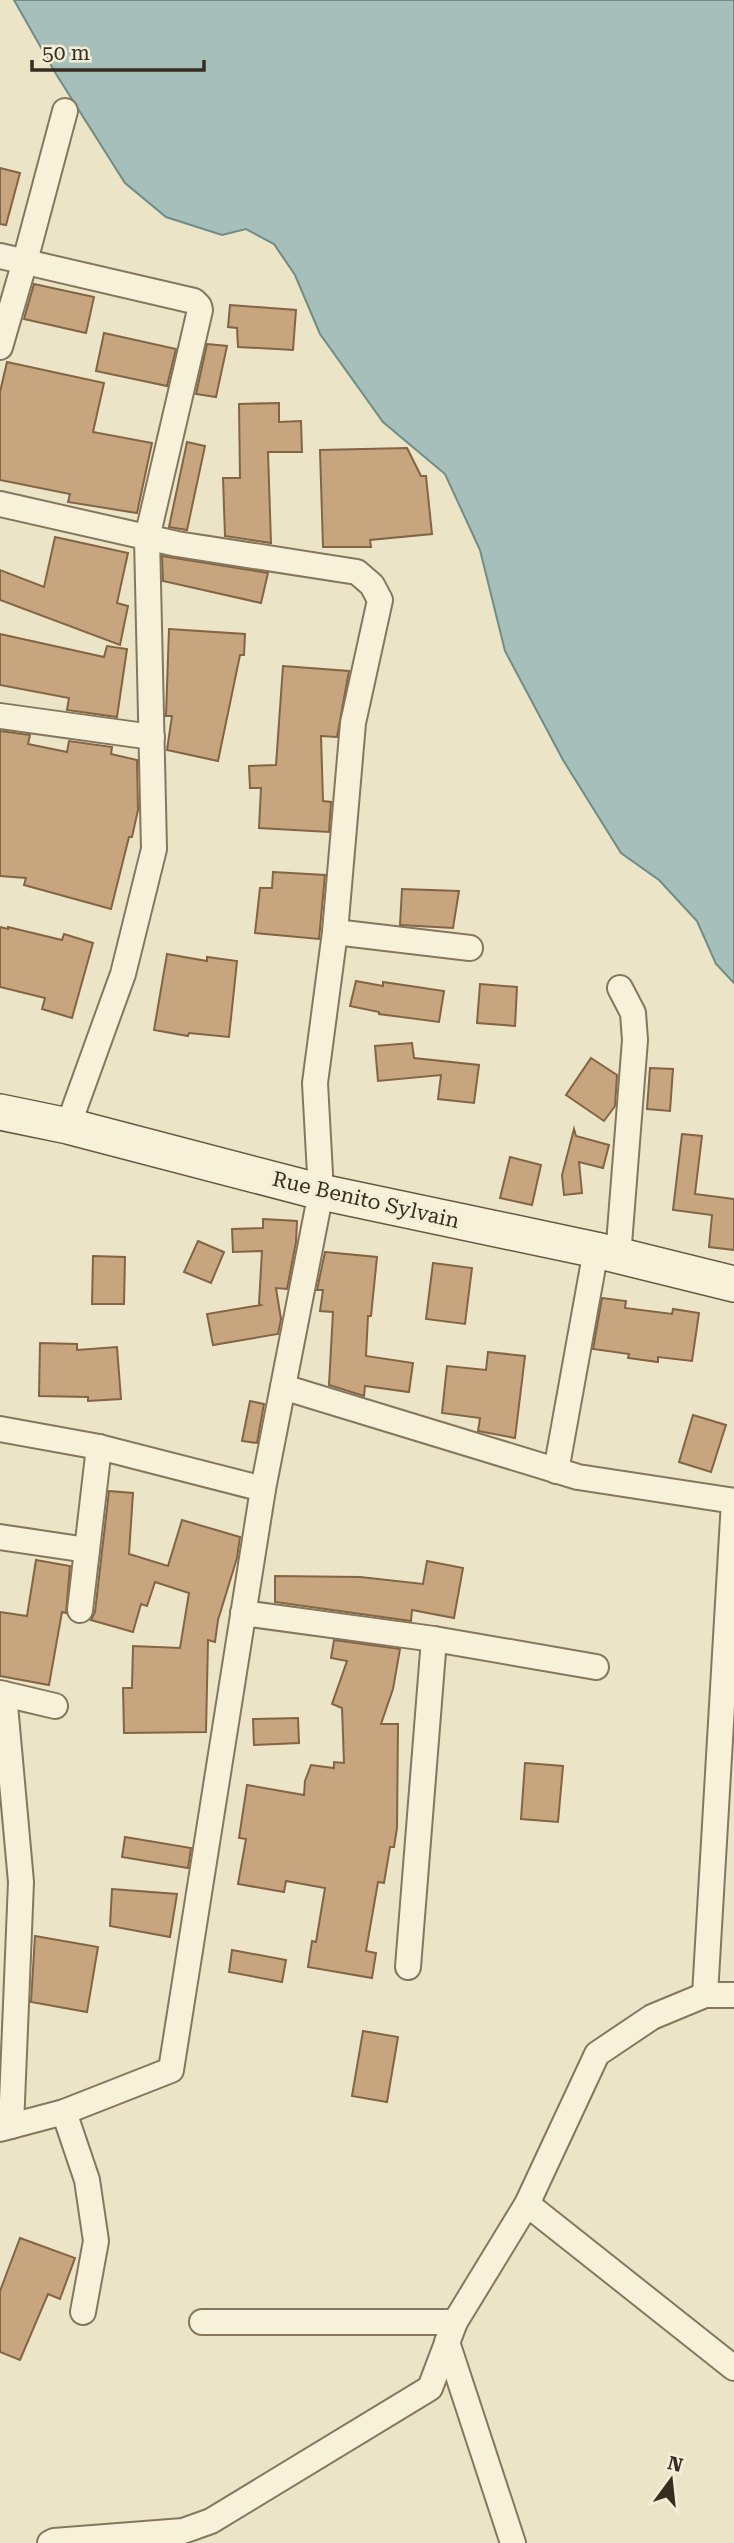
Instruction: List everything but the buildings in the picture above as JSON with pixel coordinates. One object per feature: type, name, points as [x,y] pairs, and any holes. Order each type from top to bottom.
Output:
[{"type":"main road","name":"Rue Benito Sylvain","points":[[0,1112],[68,1126],[321,1192],[734,1284]]},
{"type":"street","points":[[0,347],[65,111]]},
{"type":"street","points":[[0,256],[194,301],[199,306],[200,317],[147,538],[154,849],[123,974],[68,1126]]},
{"type":"street","points":[[0,505],[147,538],[357,572],[372,584],[380,600],[354,723],[335,932],[314,1083],[321,1192],[262,1489],[171,2070],[64,2112],[5,2127],[21,1882],[2,1694],[55,1706]]},
{"type":"street","points":[[0,716],[152,737]]},
{"type":"street","points":[[335,932],[470,948]]},
{"type":"street","points":[[556,1471],[607,1254],[635,1040],[633,1013],[620,988]]},
{"type":"street","points":[[283,1387],[586,1479],[734,1501],[705,1995]]},
{"type":"street","points":[[0,1429],[99,1447],[262,1489]]},
{"type":"street","points":[[80,1610],[99,1447]]},
{"type":"street","points":[[0,1537],[87,1550]]},
{"type":"street","points":[[243,1613],[434,1639],[596,1667]]},
{"type":"street","points":[[408,1967],[434,1639]]},
{"type":"street","points":[[50,2543],[54,2540],[183,2532],[211,2521],[430,2388],[451,2332],[527,2204],[597,2054],[652,2017],[705,1995],[734,1995]]},
{"type":"street","points":[[64,2112],[87,2180],[96,2241],[83,2312]]},
{"type":"street","points":[[527,2204],[734,2368]]},
{"type":"street","points":[[202,2322],[451,2332]]},
{"type":"street","points":[[451,2332],[513,2543]]},
{"type":"water","points":[[14,0],[734,0],[734,983],[716,964],[697,921],[659,880],[621,853],[563,760],[505,651],[480,550],[445,474],[383,422],[320,334],[295,275],[274,244],[246,229],[222,235],[166,217],[125,183],[56,74]]}]
